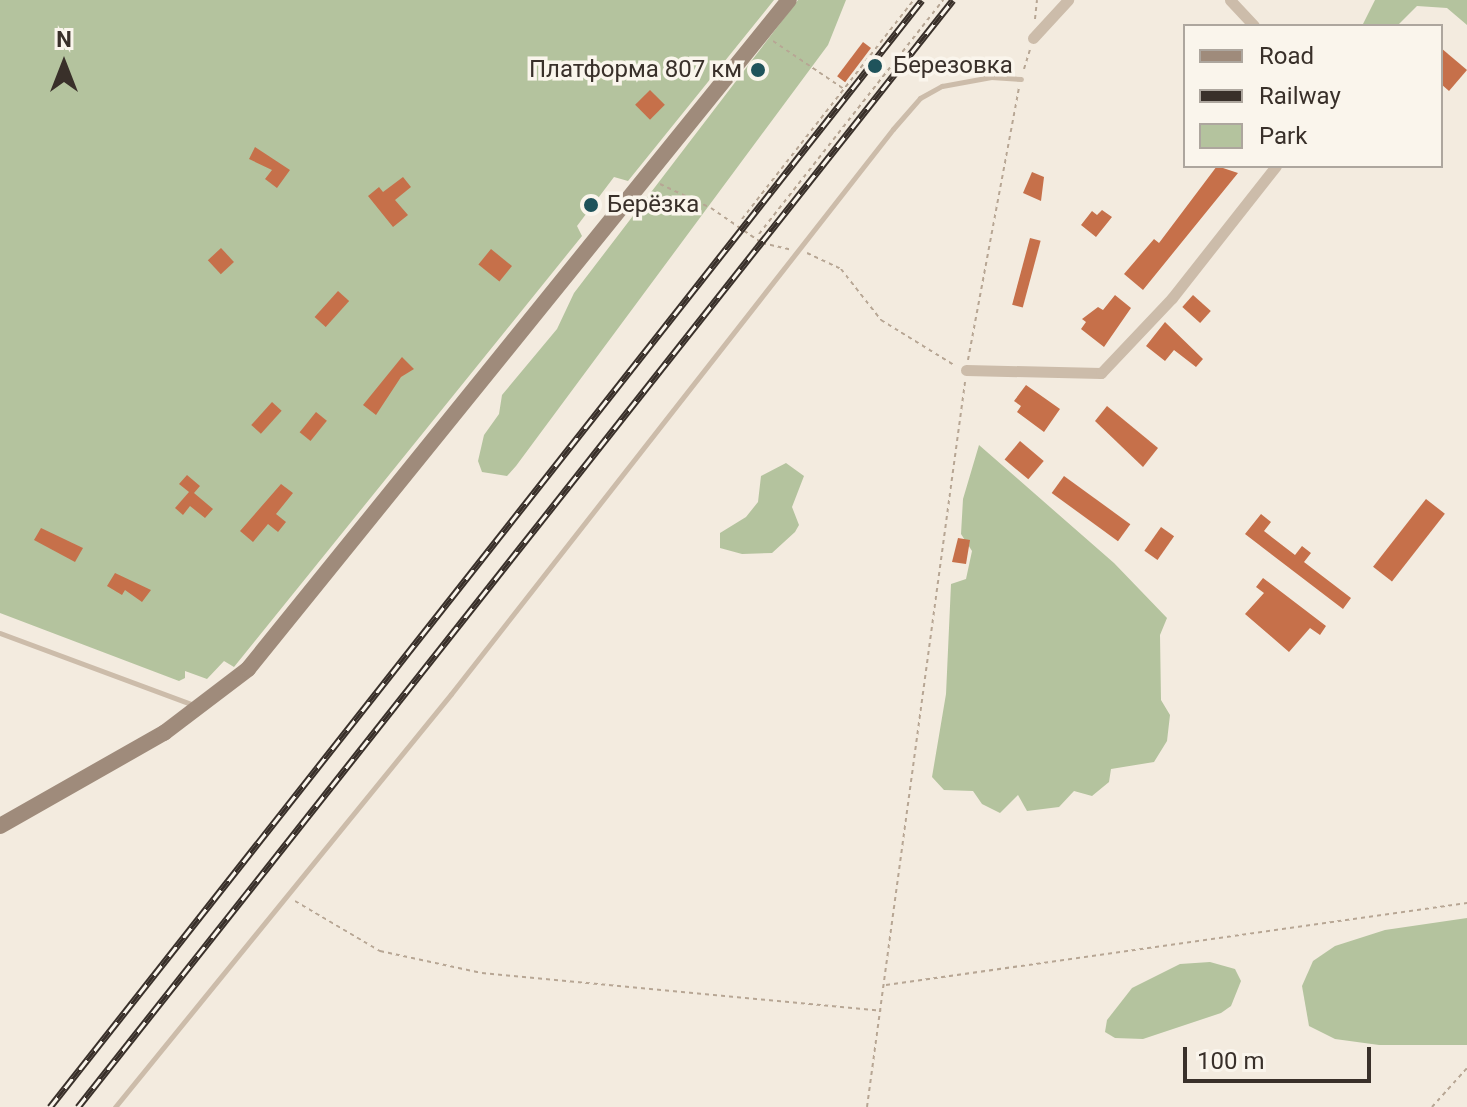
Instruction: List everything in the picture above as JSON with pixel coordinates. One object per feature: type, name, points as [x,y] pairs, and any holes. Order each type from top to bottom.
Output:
[{"type":"street","points":[[0,826],[202,708],[248,669],[289,624],[789,0]]},
{"type":"street","points":[[1033,38],[1068,0]]},
{"type":"street","points":[[1230,0],[1252,24]]},
{"type":"street","points":[[966,370],[1101,373],[1172,298],[1274,168]]},
{"type":"lane","points":[[115,1107],[801,252],[920,98],[967,80],[1021,79]]},
{"type":"lane","points":[[0,633],[202,708]]},
{"type":"path","points":[[742,219],[914,0]]},
{"type":"path","points":[[759,234],[943,0]]},
{"type":"path","points":[[867,1107],[966,370],[1021,79],[1033,38],[1037,0]]},
{"type":"path","points":[[764,35],[845,90]]},
{"type":"path","points":[[649,178],[711,208],[762,243],[822,256],[841,269],[881,320],[966,370]]},
{"type":"path","points":[[287,896],[380,951],[482,973],[881,1011]]},
{"type":"path","points":[[885,985],[1467,903]]},
{"type":"path","points":[[1432,1107],[1467,1068]]},
{"type":"green space","points":[[0,0],[774,0],[628,181],[614,177],[577,226],[582,236],[234,667],[224,661],[207,679],[185,671],[185,678],[179,681],[0,613]]},
{"type":"green space","points":[[798,0],[846,0],[828,45],[516,466],[507,476],[482,472],[478,461],[484,435],[499,414],[502,395],[557,329],[574,293]]},
{"type":"green space","points":[[1375,0],[1467,0],[1467,25],[1447,8],[1417,6],[1399,24],[1363,24]]},
{"type":"green space","points":[[979,445],[1114,563],[1167,618],[1160,635],[1161,700],[1170,715],[1167,741],[1154,762],[1111,769],[1109,782],[1092,796],[1074,791],[1059,807],[1027,811],[1018,795],[1000,813],[982,804],[973,791],[944,790],[932,777],[946,694],[951,584],[966,579],[972,551],[961,534],[963,499]]},
{"type":"green space","points":[[786,463],[804,476],[792,507],[799,525],[795,532],[772,553],[742,554],[720,548],[720,533],[746,517],[758,502],[761,476]]},
{"type":"green space","points":[[1467,918],[1467,1045],[1379,1045],[1335,1039],[1309,1026],[1302,986],[1313,961],[1335,946],[1385,930]]},
{"type":"green space","points":[[1210,962],[1235,969],[1241,981],[1231,1006],[1221,1013],[1143,1039],[1115,1038],[1105,1032],[1107,1020],[1132,988],[1180,964]]},
{"type":"building","points":[[863,42],[871,48],[845,82],[837,76]]},
{"type":"building","points":[[1443,50],[1467,70],[1449,91],[1443,86]]},
{"type":"building","points":[[650,90],[665,105],[650,120],[635,105]]},
{"type":"building","points":[[255,147],[290,170],[277,188],[265,179],[272,170],[249,159]]},
{"type":"building","points":[[1215,168],[1238,173],[1143,290],[1124,274],[1154,239],[1159,243]]},
{"type":"building","points":[[1032,172],[1044,177],[1041,201],[1023,193]]},
{"type":"building","points":[[403,177],[411,187],[395,200],[408,215],[393,227],[368,196],[379,187],[383,192]]},
{"type":"building","points":[[1102,210],[1112,217],[1096,237],[1081,225],[1092,211],[1097,215]]},
{"type":"building","points":[[1030,238],[1041,241],[1023,307],[1012,305]]},
{"type":"building","points":[[221,248],[234,262],[221,274],[208,260]]},
{"type":"building","points":[[491,249],[512,266],[499,282],[478,265]]},
{"type":"building","points":[[338,291],[349,301],[326,327],[315,317]]},
{"type":"building","points":[[1115,295],[1131,308],[1104,347],[1081,329],[1086,322],[1082,319],[1098,307],[1103,310]]},
{"type":"building","points":[[1193,295],[1211,311],[1200,323],[1182,307]]},
{"type":"building","points":[[1165,322],[1203,359],[1196,367],[1174,350],[1165,361],[1146,346]]},
{"type":"building","points":[[402,357],[414,369],[401,377],[376,415],[363,405]]},
{"type":"building","points":[[1026,385],[1060,409],[1044,432],[1017,412],[1021,406],[1014,401]]},
{"type":"building","points":[[272,402],[282,411],[261,434],[251,425]]},
{"type":"building","points":[[1107,406],[1158,448],[1143,467],[1095,421]]},
{"type":"building","points":[[316,412],[327,421],[311,441],[300,432]]},
{"type":"building","points":[[1020,441],[1044,461],[1028,479],[1005,459]]},
{"type":"building","points":[[187,475],[200,486],[194,493],[213,509],[205,518],[190,506],[183,515],[175,508],[189,492],[179,484]]},
{"type":"building","points":[[1064,476],[1130,524],[1118,541],[1052,493]]},
{"type":"building","points":[[281,484],[293,493],[276,514],[286,522],[278,532],[268,524],[253,542],[240,531]]},
{"type":"building","points":[[1426,499],[1445,514],[1392,582],[1373,567]]},
{"type":"building","points":[[1261,514],[1271,522],[1264,531],[1295,555],[1302,546],[1311,553],[1304,562],[1351,598],[1343,609],[1245,534]]},
{"type":"building","points":[[1161,527],[1174,536],[1157,560],[1144,551]]},
{"type":"building","points":[[41,528],[83,548],[75,562],[34,540]]},
{"type":"building","points":[[958,538],[970,540],[966,564],[952,562]]},
{"type":"building","points":[[115,573],[151,590],[142,602],[125,590],[122,595],[107,586]]},
{"type":"building","points":[[1263,578],[1326,626],[1320,635],[1310,628],[1289,652],[1245,614],[1264,593],[1256,587]]},
{"type":"railway","points":[[50,1107],[922,0]]},
{"type":"railway","points":[[78,1107],[953,0]]},
{"type":"place","name":"Березовка","points":[[875,66]]},
{"type":"place","name":"Платформа 807 км","points":[[758,70]]},
{"type":"place","name":"Берёзка","points":[[591,205]]}]
